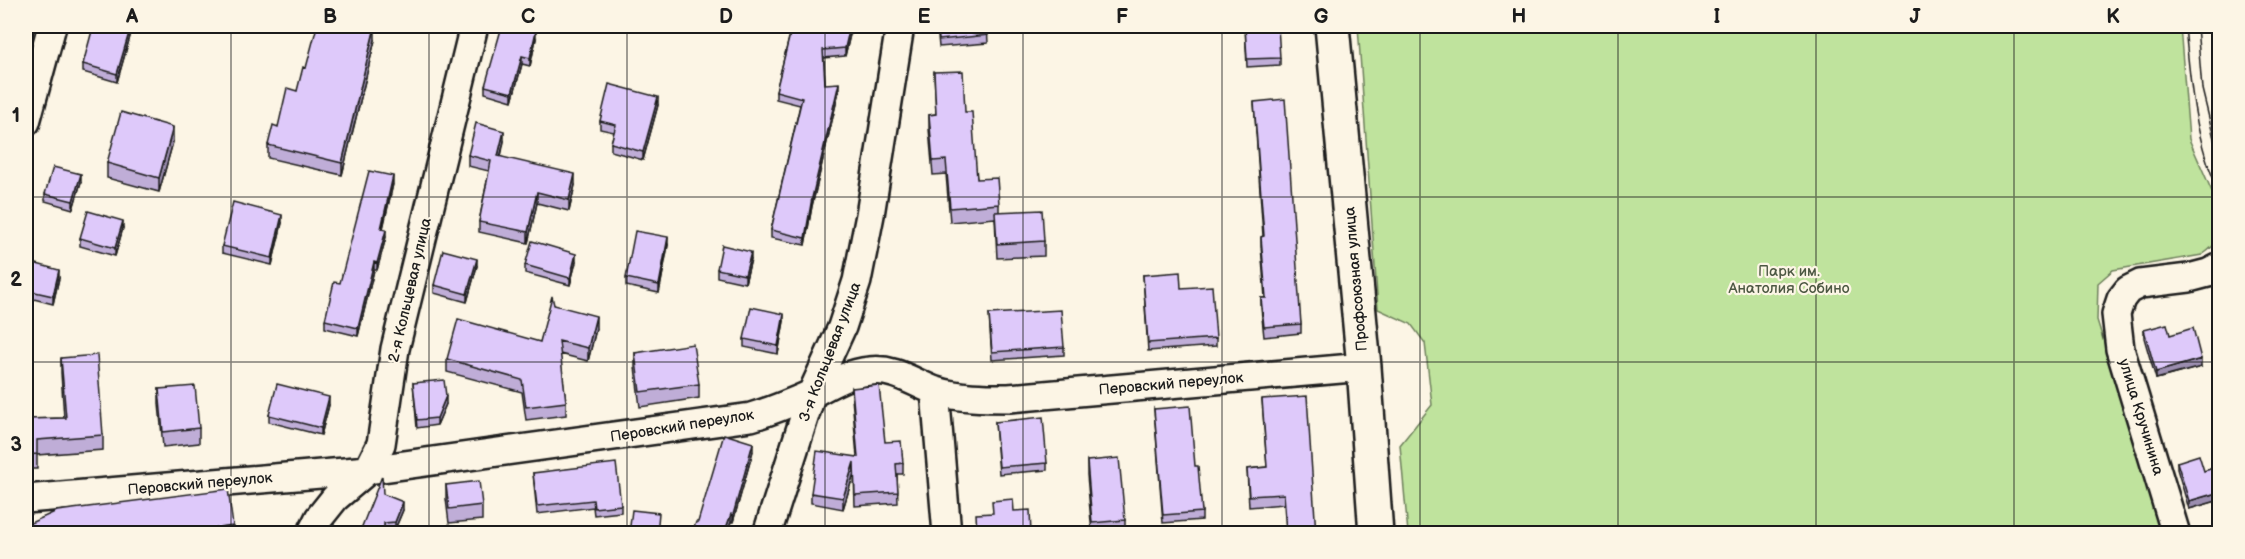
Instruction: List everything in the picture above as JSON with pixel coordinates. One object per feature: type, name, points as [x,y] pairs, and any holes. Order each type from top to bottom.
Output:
[{"type":"main road","name":"Профсоюзная улица","points":[[1332,26],[1377,534]]},
{"type":"street","points":[[26,122],[52,26]]},
{"type":"street","name":"2-я Кольцевая улица","points":[[311,534],[319,518],[335,498],[368,470],[381,444],[395,349],[474,26]]},
{"type":"street","name":"3-я Кольцевая улица","points":[[767,534],[813,393],[842,327],[857,281],[870,215],[900,26]]},
{"type":"street","name":"улица Кручинина","points":[[2176,534],[2120,349],[2116,314],[2121,299],[2128,290],[2140,284],[2189,278],[2220,267]]},
{"type":"street","name":"Перовский переулок","points":[[26,499],[368,470],[751,417],[813,393],[850,374],[872,370],[893,372],[935,391],[972,397],[1009,398],[1364,367]]},
{"type":"street","points":[[935,391],[947,534]]},
{"type":"green space","name":"Парк им. Анатолия Собино","points":[[1358,26],[2180,26],[2189,139],[2214,196],[2219,202],[2220,233],[2215,244],[2202,255],[2113,270],[2098,283],[2097,320],[2163,533],[1408,533],[1400,445],[1432,405],[1425,343],[1411,324],[1378,309]]},
{"type":"building","points":[[131,26],[117,74],[83,64],[93,27]]},
{"type":"building","points":[[317,26],[375,27],[342,163],[268,145],[273,125],[278,127],[287,88],[297,91],[303,67],[306,68]]},
{"type":"building","points":[[502,26],[515,26],[536,31],[530,58],[522,56],[512,93],[485,86]]},
{"type":"building","points":[[792,26],[850,26],[845,48],[823,50],[825,84],[839,83],[805,238],[771,230],[802,98],[776,91]]},
{"type":"building","points":[[938,26],[987,26],[988,35],[939,40]]},
{"type":"building","points":[[1245,26],[1278,26],[1280,58],[1247,59]]},
{"type":"building","points":[[963,71],[965,112],[972,112],[977,179],[997,178],[999,204],[950,208],[946,160],[933,161],[929,115],[936,114],[934,72]]},
{"type":"building","points":[[609,84],[658,97],[643,152],[611,143],[616,125],[600,121]]},
{"type":"building","points":[[1285,99],[1301,324],[1264,327],[1261,298],[1266,298],[1261,237],[1264,236],[1254,102]]},
{"type":"building","points":[[121,112],[173,127],[159,178],[107,163]]},
{"type":"building","points":[[476,123],[504,131],[498,156],[575,174],[569,200],[537,192],[528,232],[479,222],[491,161],[468,155]]},
{"type":"building","points":[[53,167],[81,174],[73,201],[45,194]]},
{"type":"building","points":[[369,171],[393,176],[381,229],[386,230],[377,263],[374,262],[358,328],[325,320],[334,282],[340,283]]},
{"type":"building","points":[[233,202],[282,215],[272,258],[222,246]]},
{"type":"building","points":[[1042,210],[1044,241],[997,244],[995,212]]},
{"type":"building","points":[[88,211],[123,221],[115,248],[80,238]]},
{"type":"building","points":[[635,231],[668,237],[659,285],[626,278]]},
{"type":"building","points":[[532,241],[576,254],[570,278],[525,265]]},
{"type":"building","points":[[722,245],[751,252],[745,275],[717,269]]},
{"type":"building","points":[[443,250],[477,259],[467,294],[434,285]]},
{"type":"building","points":[[33,263],[59,270],[53,296],[26,290]]},
{"type":"building","points":[[1180,272],[1181,288],[1212,286],[1216,338],[1148,343],[1143,275]]},
{"type":"building","points":[[2220,284],[2220,312],[2218,312],[2215,285]]},
{"type":"building","points":[[552,296],[554,305],[596,316],[588,348],[559,341],[566,402],[526,407],[522,380],[447,359],[458,319],[540,342]]},
{"type":"building","points":[[751,307],[784,314],[778,346],[744,339]]},
{"type":"building","points":[[1061,310],[1064,347],[992,352],[989,314]]},
{"type":"building","points":[[2167,324],[2170,335],[2193,328],[2201,359],[2156,372],[2144,330]]},
{"type":"building","points":[[693,344],[699,384],[640,392],[635,353]]},
{"type":"building","points":[[97,355],[103,435],[37,440],[37,454],[26,455],[26,419],[66,418],[61,358]]},
{"type":"building","points":[[444,380],[446,396],[437,418],[417,420],[413,383]]},
{"type":"building","points":[[277,384],[329,397],[321,428],[269,415]]},
{"type":"building","points":[[879,385],[885,442],[901,441],[903,463],[896,464],[898,492],[855,495],[854,462],[843,498],[811,493],[817,451],[858,457],[852,388]]},
{"type":"building","points":[[195,386],[199,428],[163,432],[159,389]]},
{"type":"building","points":[[1307,396],[1316,534],[1287,534],[1284,494],[1249,496],[1247,469],[1267,467],[1262,399]]},
{"type":"building","points":[[1190,406],[1202,512],[1163,515],[1154,409]]},
{"type":"building","points":[[1043,417],[1047,463],[999,467],[995,422]]},
{"type":"building","points":[[724,434],[753,443],[733,515],[731,514],[724,534],[692,534],[698,522]]},
{"type":"building","points":[[2199,455],[2204,471],[2220,466],[2220,492],[2189,501],[2177,462]]},
{"type":"building","points":[[1119,458],[1125,520],[1092,523],[1087,461]]},
{"type":"building","points":[[616,463],[621,505],[594,508],[593,500],[537,506],[533,473]]},
{"type":"building","points":[[382,476],[383,494],[403,502],[395,522],[384,523],[384,534],[359,534]]},
{"type":"building","points":[[479,481],[482,505],[449,509],[446,485]]},
{"type":"building","points":[[228,489],[233,526],[172,534],[26,534],[26,525],[57,511]]},
{"type":"building","points":[[1013,499],[1014,511],[1030,510],[1031,534],[977,534],[976,514],[993,513],[992,501]]},
{"type":"building","points":[[632,510],[659,513],[657,534],[629,534]]},
{"type":"tram line","points":[[2185,26],[2199,133],[2220,194]]},
{"type":"tram line","points":[[2197,26],[2202,89],[2220,163]]}]
